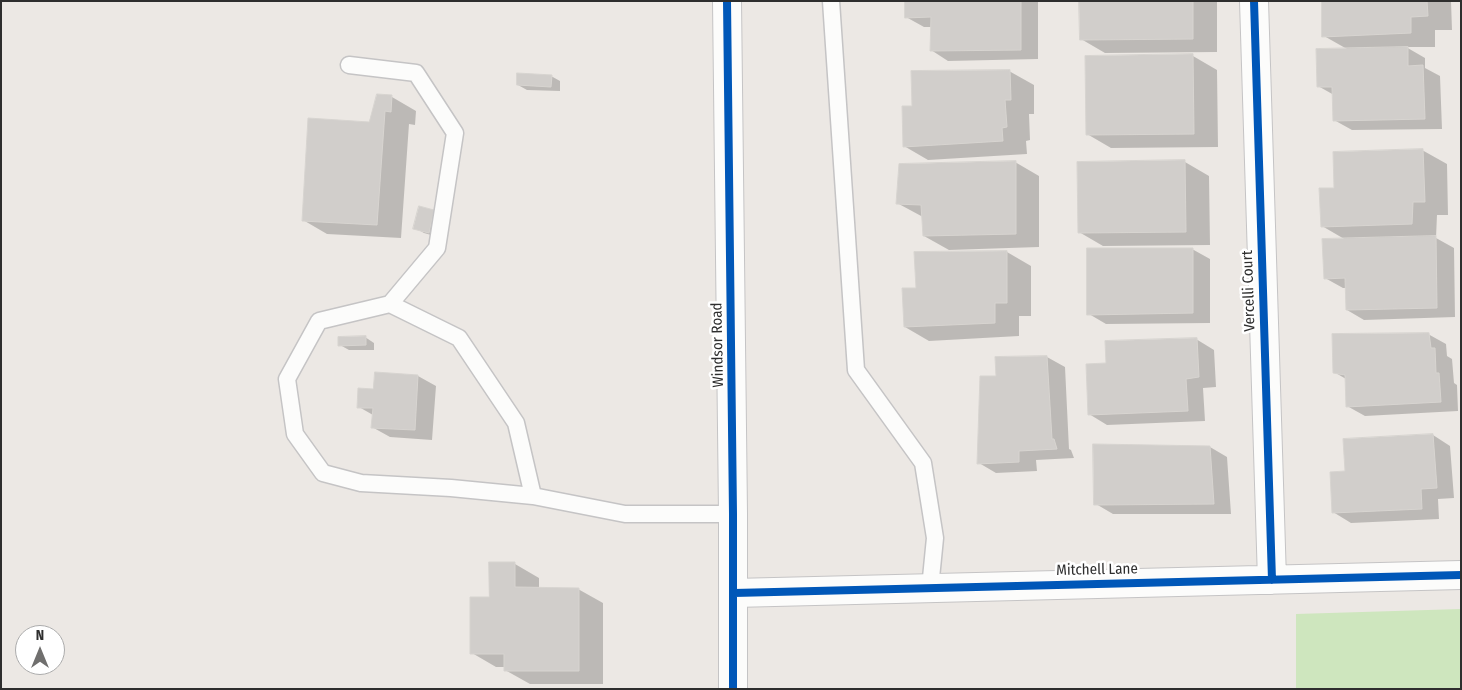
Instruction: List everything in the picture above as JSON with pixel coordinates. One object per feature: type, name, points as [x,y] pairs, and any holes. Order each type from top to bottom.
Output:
[{"type":"street","name":"Windsor Road","points":[[727,1],[734,593],[733,689]]},
{"type":"street","name":"Vercelli Court","points":[[1254,1],[1272,580]]},
{"type":"street","name":"Mitchell Lane","points":[[734,593],[1461,575]]},
{"type":"lane","points":[[831,1],[856,370],[923,463],[935,538],[930,588]]},
{"type":"lane","points":[[349,65],[416,73],[454,133],[437,248],[390,304],[318,321],[287,378],[295,434],[324,473],[361,484],[451,488],[533,496],[625,514],[733,514]]},
{"type":"lane","points":[[390,304],[458,338],[516,423],[533,496]]},
{"type":"green space","points":[[1461,609],[1461,689],[1296,689],[1296,614]]},
{"type":"building","points":[[905,1],[1021,1],[1021,50],[930,51],[931,17],[905,18]]},
{"type":"building","points":[[1079,1],[1193,1],[1193,39],[1080,40]]},
{"type":"building","points":[[1322,1],[1427,1],[1428,16],[1411,17],[1411,33],[1322,37]]},
{"type":"building","points":[[1408,47],[1408,66],[1423,65],[1425,119],[1333,121],[1332,87],[1317,87],[1316,49]]},
{"type":"building","points":[[1193,54],[1194,134],[1086,135],[1085,56]]},
{"type":"building","points":[[1010,70],[1011,100],[1005,100],[1007,127],[1002,128],[1003,141],[903,147],[902,106],[912,106],[911,71]]},
{"type":"building","points":[[517,73],[552,75],[551,87],[517,85]]},
{"type":"building","points":[[377,94],[392,95],[391,112],[385,111],[377,225],[302,221],[308,118],[369,122]]},
{"type":"building","points":[[1423,149],[1425,202],[1413,202],[1412,224],[1321,227],[1319,188],[1334,188],[1333,152]]},
{"type":"building","points":[[1185,160],[1186,232],[1078,233],[1077,162]]},
{"type":"building","points":[[1016,161],[1016,234],[923,236],[921,205],[896,204],[899,164]]},
{"type":"building","points":[[419,206],[434,210],[429,233],[413,229]]},
{"type":"building","points":[[1436,236],[1437,308],[1346,310],[1345,278],[1324,279],[1322,239]]},
{"type":"building","points":[[1087,248],[1193,248],[1193,313],[1087,315]]},
{"type":"building","points":[[1007,251],[1007,303],[995,303],[995,323],[904,327],[902,288],[916,288],[914,252]]},
{"type":"building","points":[[1429,333],[1431,348],[1435,348],[1436,373],[1439,373],[1441,402],[1346,407],[1345,375],[1333,373],[1332,334]]},
{"type":"building","points":[[366,336],[366,345],[338,346],[338,337]]},
{"type":"building","points":[[1197,338],[1199,377],[1186,379],[1188,411],[1088,415],[1086,364],[1106,363],[1105,341]]},
{"type":"building","points":[[1047,356],[1052,439],[1054,439],[1057,449],[1019,451],[1019,462],[977,464],[980,376],[996,376],[995,357]]},
{"type":"building","points":[[375,372],[418,375],[415,430],[371,428],[373,408],[357,408],[358,388],[373,389]]},
{"type":"building","points":[[1433,434],[1437,488],[1421,489],[1422,509],[1332,513],[1330,472],[1345,471],[1343,439]]},
{"type":"building","points":[[1093,444],[1210,446],[1214,504],[1094,505]]},
{"type":"building","points":[[489,562],[515,562],[515,587],[579,588],[579,671],[504,671],[504,654],[470,654],[470,597],[489,597]]},
{"type":"cycle path","points":[[727,1],[733,514],[733,689]]},
{"type":"cycle path","points":[[1254,1],[1272,580]]},
{"type":"cycle path","points":[[734,593],[1461,575]]}]
